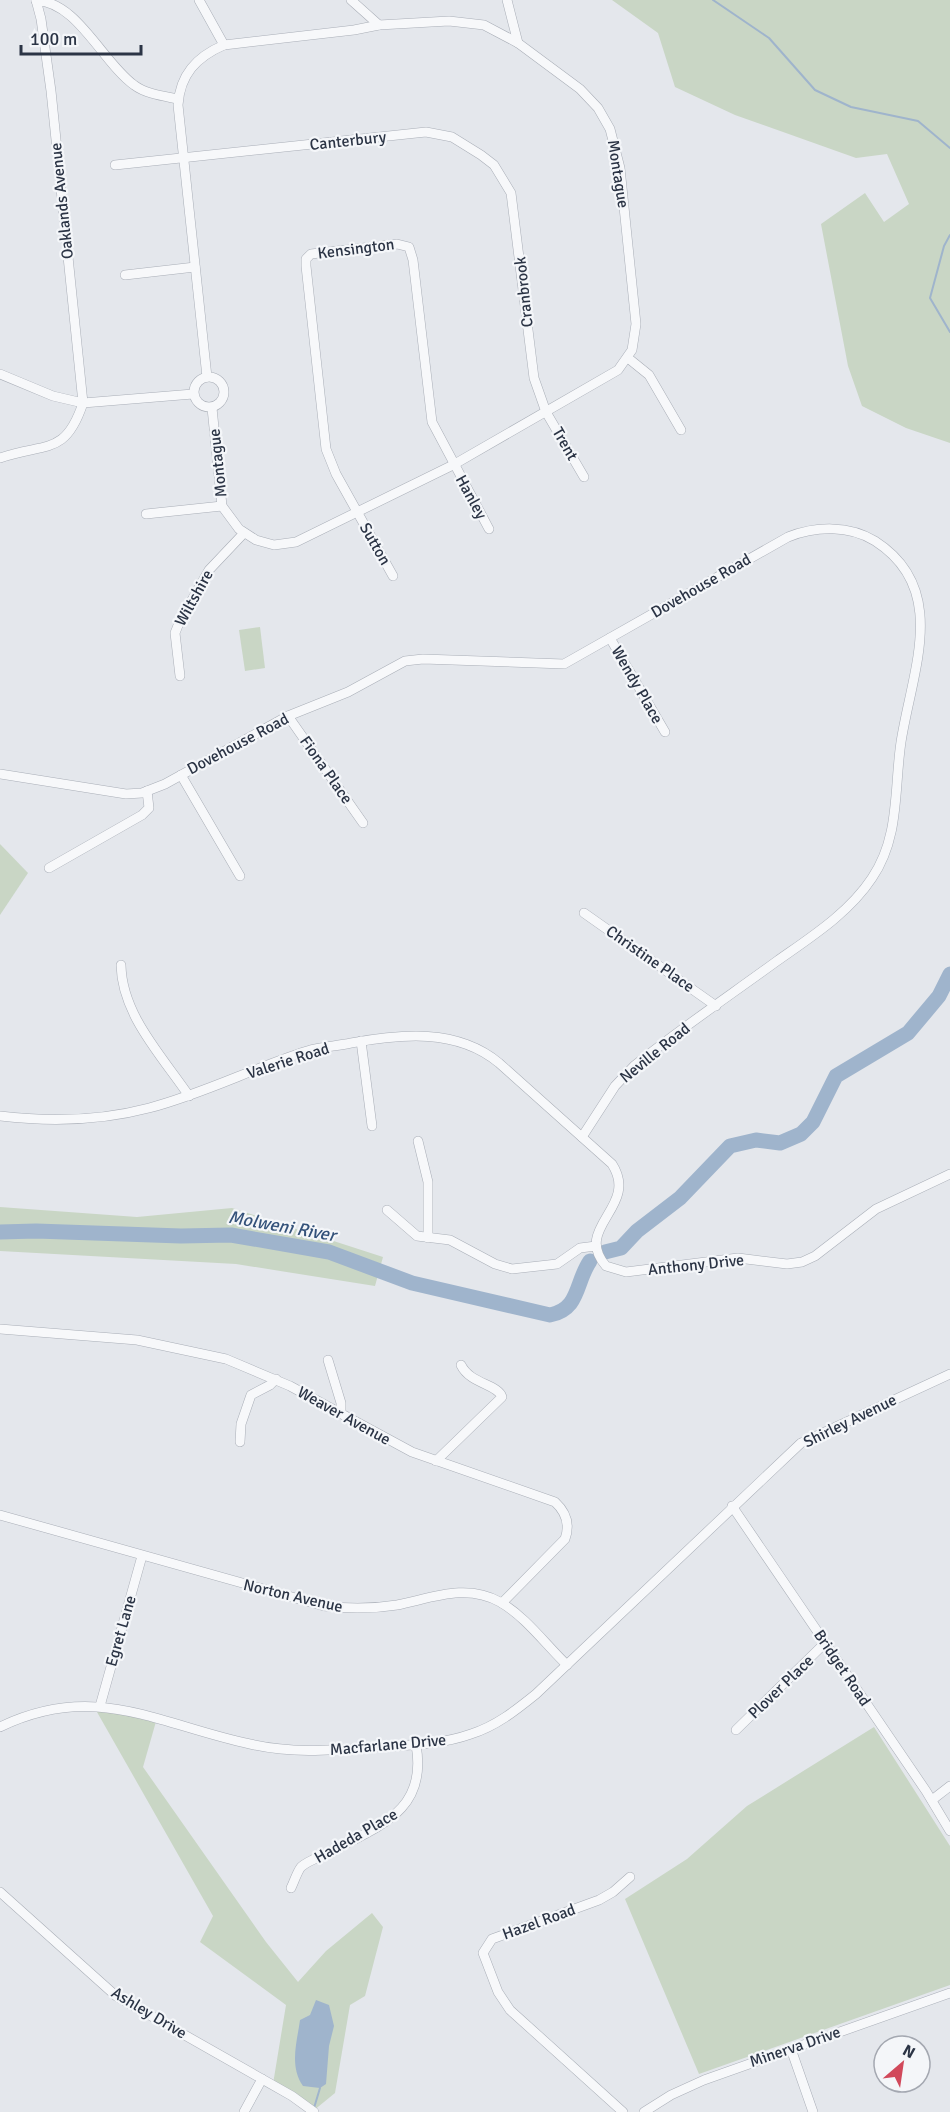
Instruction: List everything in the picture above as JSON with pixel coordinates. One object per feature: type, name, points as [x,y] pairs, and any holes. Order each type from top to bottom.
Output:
[{"type":"street","points":[[199,0],[224,45]]},
{"type":"street","points":[[351,0],[379,25]]},
{"type":"street","points":[[507,0],[518,43]]},
{"type":"street","points":[[36,1],[49,1],[64,10],[131,83],[154,94],[178,99]]},
{"type":"street","name":"Oaklands Avenue","points":[[36,1],[51,91],[83,403]]},
{"type":"street","name":"Montague","points":[[207,377],[178,99],[184,77],[205,54],[224,45],[379,25],[473,22],[495,29],[518,43],[592,100],[603,114],[614,138],[636,324],[634,344],[628,358]]},
{"type":"street","name":"Canterbury","points":[[115,165],[433,132],[462,143],[494,165],[500,173]]},
{"type":"street","name":"Cranbrook","points":[[500,173],[514,201],[532,365],[546,412]]},
{"type":"street","name":"Kensington","points":[[357,512],[330,462],[324,439],[306,266],[306,259],[311,254],[397,244],[409,248],[413,260],[428,404],[432,422],[453,465]]},
{"type":"street","points":[[125,275],[195,267]]},
{"type":"street","points":[[244,533],[267,543],[291,543],[453,465],[605,380],[628,358],[649,375],[681,430]]},
{"type":"street","points":[[0,374],[53,396],[83,403],[193,394]]},
{"type":"street","points":[[207,377],[221,383],[225,392],[221,402],[212,408],[198,404],[193,394],[198,381],[207,377]]},
{"type":"street","points":[[0,458],[60,443],[77,421],[83,403]]},
{"type":"street","name":"Montague","points":[[212,408],[222,506],[244,533]]},
{"type":"street","name":"Trent","points":[[546,412],[584,477]]},
{"type":"street","name":"Hanley","points":[[453,465],[489,529]]},
{"type":"street","points":[[146,514],[222,506]]},
{"type":"street","name":"Sutton","points":[[357,512],[393,576]]},
{"type":"street","name":"Dovehouse Road","points":[[0,774],[126,794],[147,791],[181,775],[288,716],[341,695],[405,661],[423,659],[560,665],[780,541],[813,530],[849,530],[877,542],[903,562],[920,594],[924,619],[922,645],[902,738],[891,837],[881,865],[865,888],[830,923],[716,1006]]},
{"type":"street","name":"Wiltshire","points":[[180,676],[175,645],[175,633],[179,623],[209,570],[244,533]]},
{"type":"street","name":"Wendy Place","points":[[610,638],[664,732]]},
{"type":"street","name":"Fiona Place","points":[[288,716],[363,823]]},
{"type":"street","points":[[181,775],[240,876]]},
{"type":"street","points":[[49,868],[142,814],[149,808],[147,791]]},
{"type":"street","name":"Christine Place","points":[[584,913],[716,1006]]},
{"type":"street","points":[[121,965],[123,989],[130,1009],[189,1096]]},
{"type":"street","name":"Neville Road","points":[[582,1137],[624,1075],[716,1006]]},
{"type":"street","name":"Valerie Road","points":[[0,1116],[51,1120],[134,1112],[189,1096],[308,1051],[398,1035],[419,1035],[477,1048],[499,1063],[582,1137]]},
{"type":"street","points":[[361,1041],[372,1125]]},
{"type":"street","points":[[387,1210],[414,1234],[450,1240],[495,1264],[512,1269],[557,1264],[580,1248],[596,1246],[598,1231],[618,1197],[620,1181],[612,1164],[582,1137]]},
{"type":"street","points":[[418,1141],[427,1175],[428,1238]]},
{"type":"street","name":"Anthony Drive","points":[[596,1246],[606,1266],[619,1272],[738,1258],[795,1263],[815,1256],[876,1209],[950,1174]]},
{"type":"street","name":"Weaver Avenue","points":[[0,1329],[137,1340],[219,1358],[276,1379],[390,1442],[436,1461],[555,1502],[566,1515],[567,1532],[560,1546],[502,1603]]},
{"type":"street","points":[[328,1360],[341,1403],[341,1413]]},
{"type":"street","points":[[436,1461],[502,1397],[499,1391],[471,1378],[461,1365]]},
{"type":"street","name":"Shirley Avenue","points":[[732,1506],[801,1443],[950,1374]]},
{"type":"street","points":[[240,1442],[241,1424],[251,1395],[270,1385],[276,1379]]},
{"type":"street","name":"Bridget Road","points":[[732,1506],[932,1800],[950,1831]]},
{"type":"street","name":"Macfarlane Drive","points":[[0,1727],[46,1710],[100,1706],[274,1749],[301,1751],[446,1742],[489,1727],[508,1717],[567,1665],[732,1506]]},
{"type":"street","name":"Norton Avenue","points":[[0,1515],[334,1608],[365,1609],[454,1592],[482,1595],[502,1603],[515,1613],[567,1665]]},
{"type":"street","name":"Egret Lane","points":[[100,1706],[142,1556]]},
{"type":"street","name":"Plover Place","points":[[736,1730],[825,1644]]},
{"type":"street","name":"Hadeda Place","points":[[291,1888],[302,1867],[385,1822],[405,1806],[417,1783],[416,1745]]},
{"type":"street","points":[[932,1800],[950,1785]]},
{"type":"street","name":"Hazel Road","points":[[623,2112],[510,2010],[498,1992],[483,1953],[492,1939],[599,1900],[613,1892],[630,1877]]},
{"type":"street","name":"Ashley Drive","points":[[1,1894],[116,1996],[262,2079],[314,2112]]},
{"type":"street","name":"Minerva Drive","points":[[644,2112],[693,2084],[950,1993]]},
{"type":"street","points":[[791,2049],[813,2112]]},
{"type":"street","points":[[244,2112],[262,2079]]},
{"type":"green space","points":[[612,0],[950,0],[950,443],[906,428],[862,406],[848,366],[821,224],[865,193],[884,222],[909,204],[887,154],[856,158],[735,115],[675,87],[658,33]]},
{"type":"green space","points":[[260,627],[265,668],[245,671],[239,630]]},
{"type":"green space","points":[[0,844],[28,873],[0,915]]},
{"type":"green space","points":[[0,1207],[137,1217],[232,1208],[383,1257],[375,1286],[236,1264],[0,1251]]},
{"type":"green space","points":[[93,1705],[157,1718],[143,1767],[266,1942],[298,1982],[326,1951],[372,1913],[383,1927],[365,1996],[350,2005],[335,2093],[313,2111],[273,2084],[286,2005],[200,1942],[213,1916]]},
{"type":"green space","points":[[874,1727],[950,1846],[950,1985],[699,2074],[625,1899],[687,1859],[747,1806]]},
{"type":"water","points":[[316,2000],[329,2005],[334,2026],[329,2046],[326,2084],[320,2088],[303,2086],[295,2062],[300,2020],[310,2015]]},
{"type":"waterway","points":[[713,0],[769,38],[815,90],[851,107],[918,121],[950,148]]},
{"type":"waterway","points":[[950,235],[944,246],[930,298],[950,332]]},
{"type":"waterway","name":"Molweni River","points":[[605,1252],[621,1248],[637,1231],[680,1198],[730,1146],[756,1140],[780,1143],[801,1134],[813,1122],[836,1076],[908,1033],[939,996],[950,974]]},
{"type":"waterway","name":"Molweni River","points":[[0,1232],[231,1235],[329,1252],[412,1283],[550,1315],[560,1312],[572,1301],[590,1261]]},
{"type":"waterway","points":[[314,2108],[320,2088]]}]
